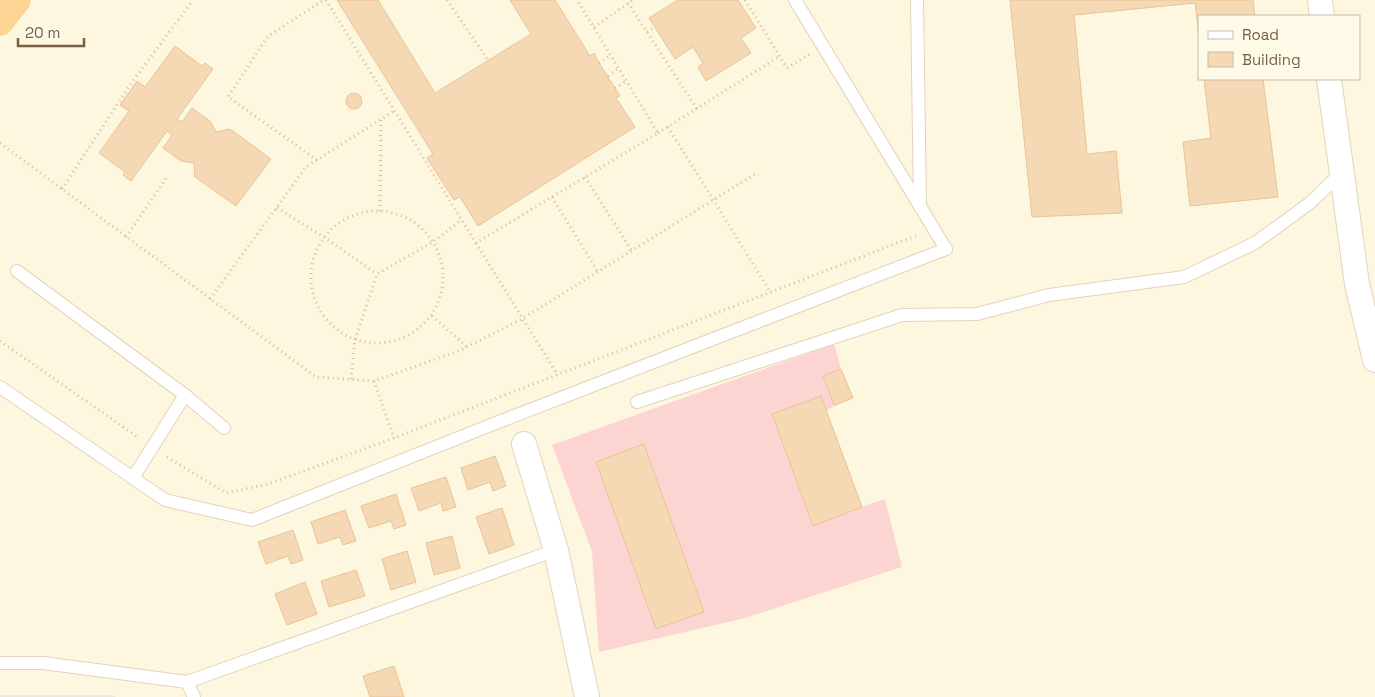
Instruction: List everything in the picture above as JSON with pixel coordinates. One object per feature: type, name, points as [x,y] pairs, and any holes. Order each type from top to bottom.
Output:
[{"type":"highway","points":[[0,22],[17,0]]},
{"type":"street","points":[[1320,0],[1322,15]]},
{"type":"street","points":[[1330,80],[1357,284],[1375,360]]},
{"type":"street","points":[[524,444],[556,550],[586,697]]},
{"type":"lane","points":[[0,387],[165,500],[252,520],[505,419],[946,249],[794,0]]},
{"type":"lane","points":[[918,0],[920,207]]},
{"type":"lane","points":[[637,402],[902,315],[977,314],[1049,295],[1184,277],[1255,243],[1310,203],[1341,173]]},
{"type":"lane","points":[[17,271],[185,395],[224,428]]},
{"type":"lane","points":[[132,478],[185,395]]},
{"type":"lane","points":[[0,663],[43,663],[187,682],[556,550]]},
{"type":"lane","points":[[187,682],[194,697]]},
{"type":"path","points":[[62,189],[130,85],[193,0]]},
{"type":"path","points":[[317,160],[228,96],[268,36],[325,0],[433,170],[461,220],[557,374]]},
{"type":"path","points":[[447,0],[488,60]]},
{"type":"path","points":[[577,0],[658,133]]},
{"type":"path","points":[[594,27],[633,0]]},
{"type":"path","points":[[745,0],[787,68],[823,46]]},
{"type":"path","points":[[628,3],[697,109]]},
{"type":"path","points":[[647,32],[655,27]]},
{"type":"path","points":[[600,62],[611,55]]},
{"type":"path","points":[[476,243],[668,127],[780,56]]},
{"type":"path","points":[[608,76],[619,68]]},
{"type":"path","points":[[615,88],[627,81]]},
{"type":"path","points":[[210,299],[306,167],[394,111]]},
{"type":"path","points":[[380,211],[381,119]]},
{"type":"path","points":[[668,127],[771,293]]},
{"type":"path","points":[[0,143],[316,377],[374,380],[467,347],[522,319],[755,174]]},
{"type":"path","points":[[126,237],[167,177]]},
{"type":"path","points":[[585,177],[632,251]]},
{"type":"path","points":[[552,197],[598,272]]},
{"type":"path","points":[[277,208],[377,274]]},
{"type":"path","points":[[364,212],[396,213],[411,220],[423,229],[433,242],[440,256],[443,286],[439,302],[432,316],[406,338],[389,343],[372,344],[356,340],[340,332],[327,320],[317,305],[312,288],[311,270],[315,253],[324,238],[335,226],[349,217],[364,212]]},
{"type":"path","points":[[350,379],[356,340],[377,274],[433,242],[461,220]]},
{"type":"path","points":[[0,341],[152,447],[226,493],[268,484],[394,438],[933,229]]},
{"type":"path","points":[[432,316],[467,347]]},
{"type":"path","points":[[374,380],[394,438]]},
{"type":"shaded area","points":[[834,344],[841,369],[853,398],[826,410],[862,507],[885,499],[902,567],[745,618],[599,652],[592,552],[552,445]]},
{"type":"shaded area","points":[[0,695],[113,695],[116,697],[0,697]]},
{"type":"building","points":[[337,0],[378,0],[435,93],[531,34],[510,0],[555,0],[590,56],[594,53],[620,96],[616,98],[635,127],[478,226],[460,197],[454,200],[427,158],[433,154]]},
{"type":"building","points":[[678,0],[738,0],[756,28],[741,38],[751,53],[706,81],[698,67],[703,63],[693,47],[675,59],[649,18]]},
{"type":"building","points":[[1010,0],[1253,0],[1255,15],[1198,15],[1198,27],[1195,3],[1074,15],[1087,154],[1116,151],[1122,213],[1032,217]]},
{"type":"building","points":[[175,46],[202,66],[205,63],[213,69],[177,119],[182,122],[192,108],[210,121],[216,132],[230,129],[271,159],[236,206],[195,177],[194,163],[181,161],[163,148],[172,135],[167,131],[131,181],[123,175],[125,172],[99,153],[129,111],[120,105],[137,81],[145,87]]},
{"type":"building","points":[[1204,80],[1263,80],[1278,197],[1190,206],[1183,142],[1211,138]]},
{"type":"building","points":[[354,93],[362,101],[354,109],[346,101]]},
{"type":"building","points":[[841,369],[853,398],[834,405],[823,376]]},
{"type":"building","points":[[821,396],[862,507],[813,526],[772,414]]},
{"type":"building","points":[[644,444],[704,612],[656,629],[596,462]]},
{"type":"building","points":[[495,456],[506,486],[493,491],[490,482],[468,490],[461,468]]},
{"type":"building","points":[[446,477],[456,507],[443,511],[441,503],[419,511],[411,488]]},
{"type":"building","points":[[396,494],[406,525],[394,529],[391,521],[369,528],[361,506]]},
{"type":"building","points":[[502,508],[514,545],[489,554],[476,517]]},
{"type":"building","points":[[345,510],[356,541],[343,545],[340,537],[318,544],[311,522]]},
{"type":"building","points":[[293,530],[303,560],[291,564],[288,556],[266,564],[258,542]]},
{"type":"building","points":[[452,536],[460,568],[434,575],[426,543]]},
{"type":"building","points":[[407,551],[416,582],[391,590],[382,559]]},
{"type":"building","points":[[356,570],[365,596],[329,607],[321,581]]},
{"type":"building","points":[[305,582],[317,614],[287,625],[275,594]]},
{"type":"building","points":[[394,666],[404,697],[370,697],[363,676]]}]
